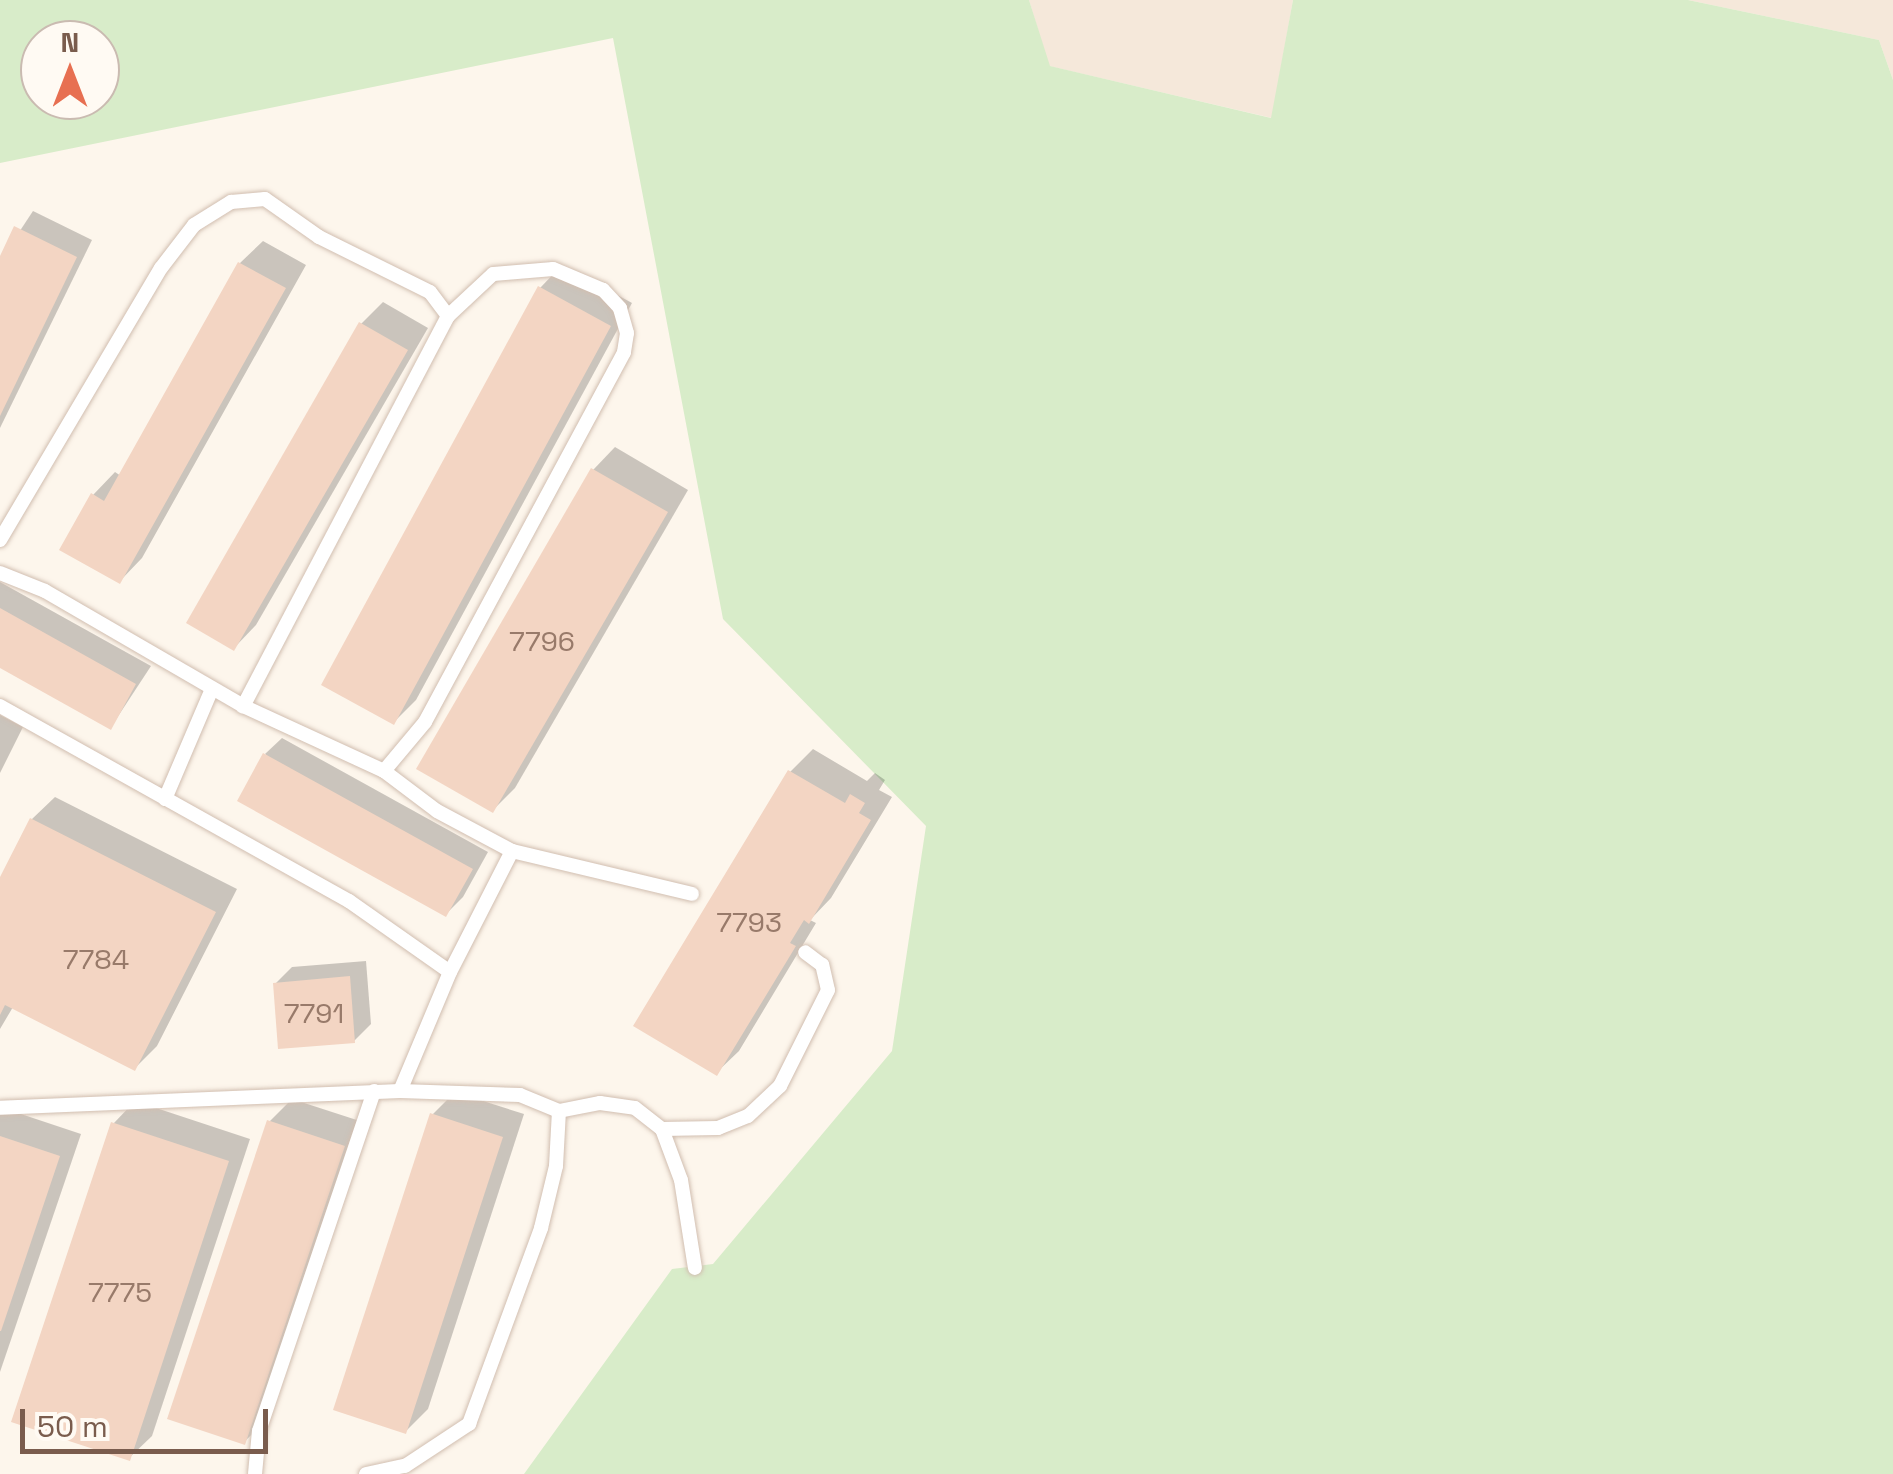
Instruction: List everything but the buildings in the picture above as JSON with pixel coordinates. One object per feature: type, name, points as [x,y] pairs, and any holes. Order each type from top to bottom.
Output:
[{"type":"lane","points":[[0,540],[161,268],[194,225],[230,202],[265,200],[319,237],[430,292],[448,316]]},
{"type":"lane","points":[[243,706],[448,316],[493,274],[553,269],[602,290],[620,308],[627,334],[624,352],[424,722],[384,771]]},
{"type":"lane","points":[[0,574],[45,591],[243,706],[384,771],[437,810],[512,851],[692,894]]},
{"type":"lane","points":[[166,798],[212,689]]},
{"type":"lane","points":[[0,706],[349,901],[450,972]]},
{"type":"lane","points":[[400,1091],[450,972],[512,851]]},
{"type":"lane","points":[[662,1129],[718,1128],[748,1116],[780,1086],[828,990],[822,965],[805,952]]},
{"type":"lane","points":[[255,1474],[259,1431],[374,1091]]},
{"type":"lane","points":[[0,1108],[400,1091],[520,1095],[559,1112],[600,1103],[635,1108],[662,1129],[681,1180],[695,1268]]},
{"type":"lane","points":[[366,1474],[405,1466],[469,1424],[541,1228],[556,1166],[559,1112]]},
{"type":"shaded area","points":[[1029,0],[1293,0],[1272,118],[1049,66]]},
{"type":"shaded area","points":[[1688,0],[1893,0],[1893,80],[1879,40]]},
{"type":"green space","points":[[0,0],[1029,0],[1050,66],[1271,118],[1293,0],[1688,0],[1879,40],[1893,80],[1893,1474],[524,1474],[672,1269],[713,1264],[892,1051],[926,826],[723,619],[613,38],[0,163]]}]
